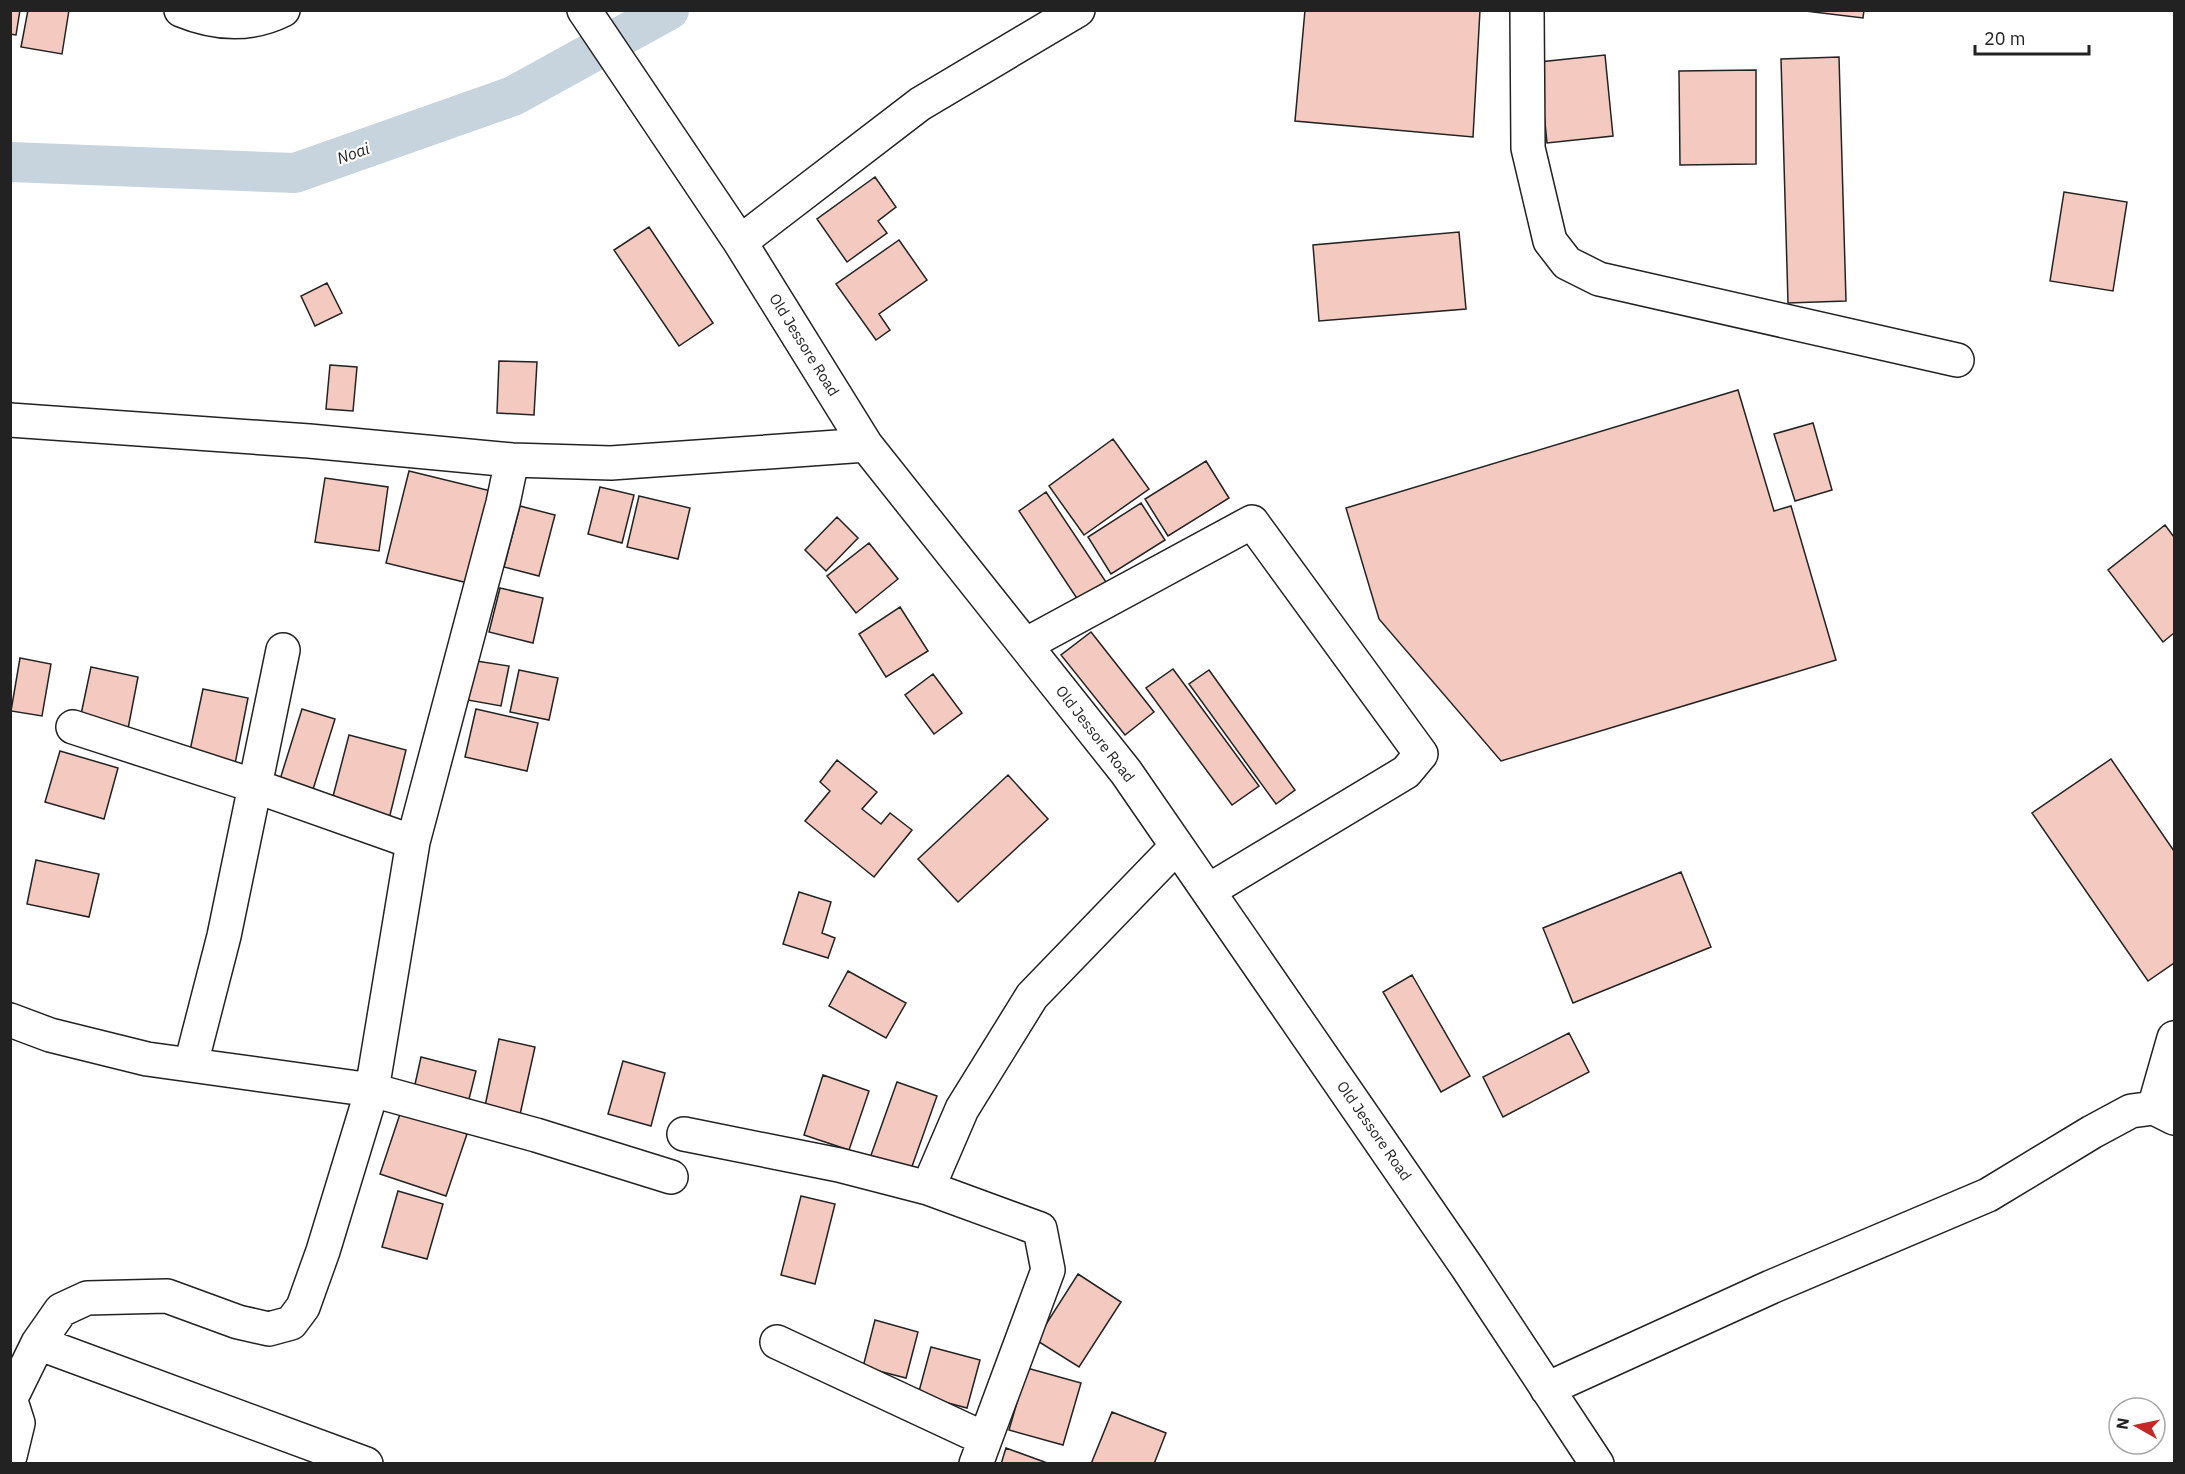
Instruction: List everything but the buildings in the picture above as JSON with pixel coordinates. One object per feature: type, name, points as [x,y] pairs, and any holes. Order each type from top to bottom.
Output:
[{"type":"street","points":[[181,10],[223,23],[266,19],[283,10]]},
{"type":"street","name":"Old Jessore Road","points":[[584,10],[740,242],[866,445],[1126,772],[1467,1267],[1597,1464]]},
{"type":"street","points":[[740,242],[920,104],[1078,10]]},
{"type":"street","points":[[1527,10],[1528,148],[1550,241],[1567,263],[1599,279],[1957,360]]},
{"type":"street","points":[[10,420],[309,441],[512,460],[611,463],[866,445]]},
{"type":"street","points":[[10,1456],[18,1423],[11,1398],[38,1343],[61,1310],[87,1298],[167,1296],[238,1322],[269,1329],[291,1323],[303,1307],[323,1251],[372,1089],[413,842],[500,515],[512,460]]},
{"type":"street","points":[[1025,645],[1252,522],[1421,754],[1406,772],[1208,891]]},
{"type":"street","points":[[191,1064],[224,936],[283,650]]},
{"type":"street","points":[[73,727],[255,786],[413,842]]},
{"type":"street","points":[[928,1188],[963,1109],[1032,996],[1177,846]]},
{"type":"street","points":[[10,1020],[50,1035],[147,1059],[372,1089],[536,1135],[671,1177]]},
{"type":"street","points":[[1548,1389],[1772,1287],[1988,1196],[2092,1132],[2131,1111],[2164,1113],[2175,1038]]},
{"type":"street","points":[[684,1134],[839,1165],[928,1188],[1040,1229],[1048,1270],[981,1451],[777,1342]]},
{"type":"street","points":[[38,1343],[366,1464]]},
{"type":"waterway","name":"Noai","points":[[10,162],[295,173],[513,96],[669,10]]}]
